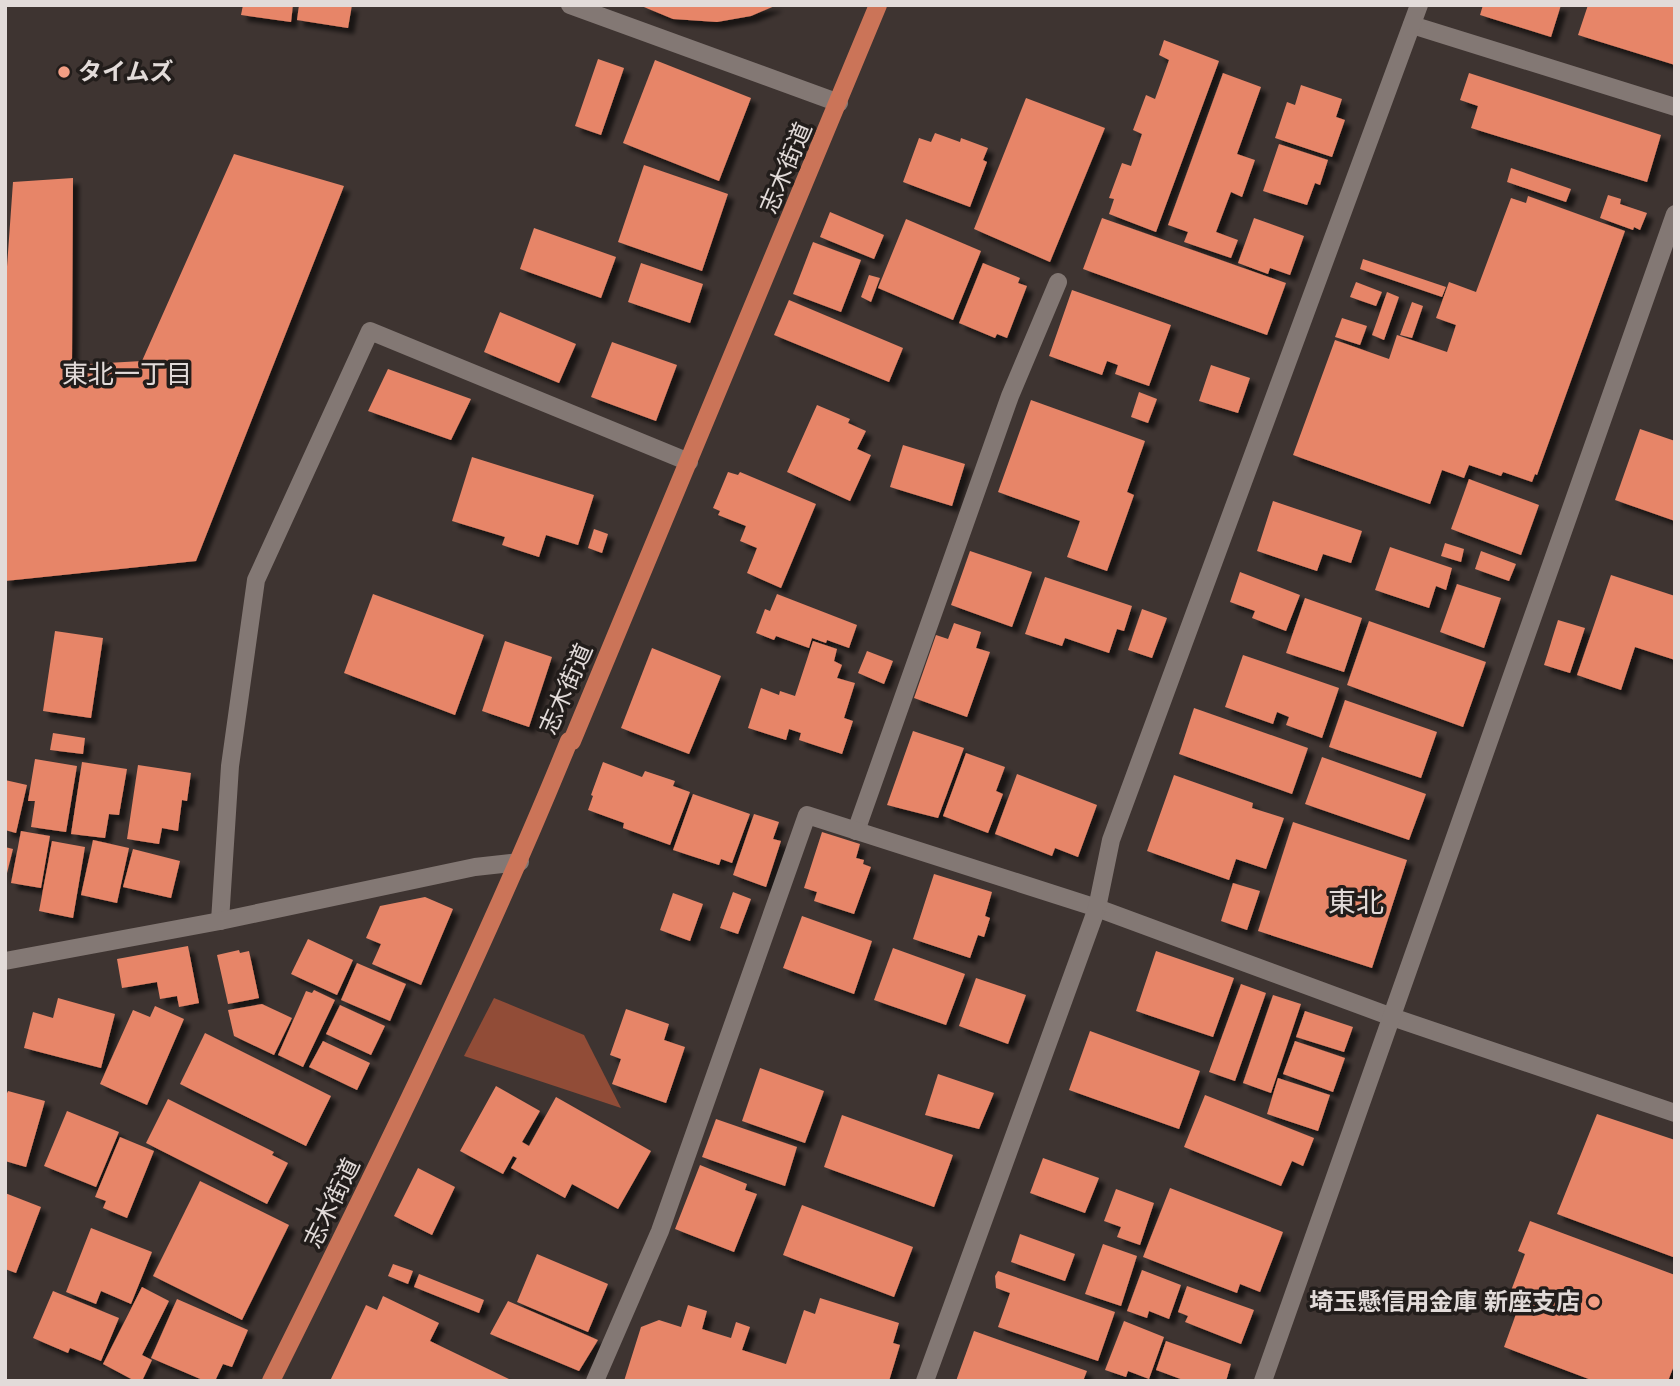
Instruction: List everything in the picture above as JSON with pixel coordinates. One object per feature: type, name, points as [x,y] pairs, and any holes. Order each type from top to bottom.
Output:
[{"type":"main road","name":"志木街道","points":[[271,1381],[367,1188],[520,862],[878,5]]},
{"type":"street","points":[[570,5],[839,103]]},
{"type":"street","points":[[925,1381],[1097,908],[1111,840],[1419,5]]},
{"type":"street","points":[[1412,25],[1675,107]]},
{"type":"street","points":[[1263,1381],[1675,214]]},
{"type":"street","points":[[856,831],[1010,396],[1058,282]]},
{"type":"street","points":[[220,921],[230,766],[256,580],[370,331],[689,461]]},
{"type":"street","points":[[594,1381],[660,1231],[807,815],[1097,908],[1392,1017],[1675,1113]]},
{"type":"street","points":[[5,961],[220,921],[475,867],[520,862]]},
{"type":"shaded area","points":[[494,998],[584,1035],[621,1108],[464,1056]]},
{"type":"building","points":[[243,5],[293,5],[291,22],[241,15]]},
{"type":"building","points":[[299,5],[352,5],[348,28],[297,20]]},
{"type":"building","points":[[639,5],[777,5],[751,16],[717,22],[673,19]]},
{"type":"building","points":[[1483,5],[1561,5],[1551,37],[1480,15]]},
{"type":"building","points":[[1588,5],[1675,5],[1675,65],[1578,35]]},
{"type":"building","points":[[1164,40],[1219,61],[1156,232],[1109,214],[1114,199],[1109,198],[1122,163],[1131,166],[1142,134],[1133,130],[1146,95],[1155,99],[1169,60],[1159,55]]},
{"type":"building","points":[[598,59],[624,68],[601,135],[575,126]]},
{"type":"building","points":[[655,60],[751,98],[719,181],[623,143]]},
{"type":"building","points":[[1223,73],[1261,87],[1237,154],[1255,160],[1242,197],[1231,192],[1216,232],[1238,240],[1231,258],[1184,242],[1188,232],[1168,225]]},
{"type":"building","points":[[1469,73],[1661,135],[1647,182],[1471,128],[1478,106],[1460,100]]},
{"type":"building","points":[[1301,85],[1342,99],[1336,117],[1345,120],[1332,157],[1275,138],[1287,102],[1295,105]]},
{"type":"building","points":[[1026,98],[1105,128],[1050,262],[974,229]]},
{"type":"building","points":[[935,133],[960,142],[961,138],[988,148],[983,160],[987,162],[970,207],[903,182],[919,138],[931,142]]},
{"type":"building","points":[[1279,144],[1328,160],[1320,185],[1315,183],[1307,205],[1263,191]]},
{"type":"building","points":[[234,154],[344,186],[196,561],[5,581],[5,295],[13,182],[73,178],[72,365],[142,361]]},
{"type":"building","points":[[644,165],[728,194],[702,271],[618,242]]},
{"type":"building","points":[[1511,168],[1571,189],[1566,202],[1507,182]]},
{"type":"building","points":[[1608,195],[1621,199],[1620,204],[1647,213],[1640,230],[1600,218]]},
{"type":"building","points":[[1528,196],[1625,231],[1537,475],[1535,474],[1532,482],[1503,472],[1501,476],[1469,465],[1464,478],[1442,470],[1430,504],[1293,455],[1335,340],[1389,359],[1397,335],[1447,352],[1456,325],[1436,318],[1449,282],[1476,292],[1511,198],[1526,203]]},
{"type":"building","points":[[830,212],[884,235],[874,259],[820,237]]},
{"type":"building","points":[[1102,218],[1286,283],[1267,335],[1083,269]]},
{"type":"building","points":[[1254,218],[1304,236],[1290,275],[1270,268],[1268,274],[1238,263]]},
{"type":"building","points":[[906,219],[981,251],[953,320],[878,288]]},
{"type":"building","points":[[534,228],[616,257],[601,298],[520,269]]},
{"type":"building","points":[[813,242],[861,260],[841,312],[793,294]]},
{"type":"building","points":[[1363,259],[1446,287],[1442,297],[1360,269]]},
{"type":"building","points":[[641,263],[703,284],[690,323],[628,302]]},
{"type":"building","points":[[983,263],[1020,278],[1018,283],[1027,286],[1007,338],[997,334],[995,338],[959,323]]},
{"type":"building","points":[[869,275],[880,278],[871,302],[861,297]]},
{"type":"building","points":[[1356,282],[1382,292],[1376,306],[1350,297]]},
{"type":"building","points":[[1072,290],[1171,325],[1149,386],[1115,374],[1118,365],[1107,361],[1102,375],[1049,356]]},
{"type":"building","points":[[1387,292],[1399,297],[1384,340],[1372,335]]},
{"type":"building","points":[[789,300],[903,348],[889,382],[774,335]]},
{"type":"building","points":[[1412,302],[1423,306],[1412,338],[1400,335]]},
{"type":"building","points":[[500,312],[576,344],[559,383],[484,352]]},
{"type":"building","points":[[1342,318],[1367,326],[1360,345],[1335,337]]},
{"type":"building","points":[[612,342],[677,365],[656,421],[591,397]]},
{"type":"building","points":[[1211,365],[1250,378],[1238,413],[1199,401]]},
{"type":"building","points":[[388,369],[471,399],[451,440],[368,411]]},
{"type":"building","points":[[1139,392],[1157,399],[1148,423],[1131,417]]},
{"type":"building","points":[[1031,400],[1145,441],[1127,492],[1134,495],[1107,571],[1067,557],[1080,521],[998,492]]},
{"type":"building","points":[[817,405],[850,419],[848,423],[866,431],[857,449],[871,455],[850,501],[787,472]]},
{"type":"building","points":[[1640,429],[1675,441],[1675,521],[1615,500]]},
{"type":"building","points":[[903,445],[965,464],[952,506],[890,487]]},
{"type":"building","points":[[472,457],[594,495],[578,545],[546,535],[539,557],[502,545],[505,537],[452,521]]},
{"type":"building","points":[[728,472],[738,475],[740,472],[816,504],[781,588],[747,573],[757,548],[740,541],[746,526],[718,515],[720,511],[713,508]]},
{"type":"building","points":[[1469,479],[1539,505],[1521,555],[1451,529]]},
{"type":"building","points":[[1273,501],[1362,531],[1351,563],[1323,554],[1317,571],[1257,551]]},
{"type":"building","points":[[594,529],[608,534],[602,553],[588,548]]},
{"type":"building","points":[[1445,543],[1464,549],[1461,562],[1441,556]]},
{"type":"building","points":[[1390,547],[1452,568],[1446,590],[1436,586],[1429,608],[1375,590]]},
{"type":"building","points":[[970,551],[1032,572],[1012,627],[951,605]]},
{"type":"building","points":[[1481,551],[1516,564],[1509,581],[1475,569]]},
{"type":"building","points":[[1240,572],[1300,595],[1286,631],[1252,618],[1255,611],[1230,602]]},
{"type":"building","points":[[1611,575],[1675,596],[1675,660],[1635,647],[1621,690],[1577,675]]},
{"type":"building","points":[[1045,577],[1132,606],[1124,631],[1117,629],[1109,653],[1065,638],[1062,646],[1025,634]]},
{"type":"building","points":[[1457,584],[1501,598],[1484,648],[1440,632]]},
{"type":"building","points":[[373,594],[484,635],[455,715],[344,673]]},
{"type":"building","points":[[777,594],[857,625],[849,648],[812,638],[809,648],[776,636],[774,640],[756,633],[765,609],[770,611]]},
{"type":"building","points":[[1305,598],[1362,618],[1344,672],[1286,653]]},
{"type":"building","points":[[1142,609],[1167,618],[1152,658],[1128,650]]},
{"type":"building","points":[[1558,620],[1585,628],[1570,673],[1544,665]]},
{"type":"building","points":[[1369,621],[1486,662],[1463,727],[1347,685]]},
{"type":"building","points":[[954,623],[981,632],[976,648],[990,652],[967,717],[914,698],[936,635],[948,639]]},
{"type":"building","points":[[55,631],[103,638],[91,718],[43,711]]},
{"type":"building","points":[[505,641],[552,657],[529,727],[482,711]]},
{"type":"building","points":[[813,641],[837,649],[834,661],[842,665],[837,678],[855,683],[844,718],[853,721],[842,754],[799,740],[801,733],[789,729],[786,740],[748,728],[761,688],[779,695],[780,691],[795,696]]},
{"type":"building","points":[[652,648],[721,676],[689,754],[621,728]]},
{"type":"building","points":[[867,651],[893,661],[884,684],[858,673]]},
{"type":"building","points":[[1243,655],[1339,688],[1322,738],[1286,725],[1289,717],[1277,712],[1273,724],[1225,707]]},
{"type":"building","points":[[1345,700],[1437,732],[1421,778],[1329,747]]},
{"type":"building","points":[[1194,708],[1308,748],[1292,794],[1179,754]]},
{"type":"building","points":[[913,731],[964,748],[938,818],[887,805]]},
{"type":"building","points":[[53,733],[85,738],[83,754],[50,750]]},
{"type":"building","points":[[966,753],[1005,767],[996,791],[1003,794],[988,833],[943,816]]},
{"type":"building","points":[[1322,757],[1426,794],[1409,840],[1305,804]]},
{"type":"building","points":[[35,759],[77,766],[66,832],[31,827],[35,801],[28,801]]},
{"type":"building","points":[[82,762],[127,769],[119,815],[109,814],[105,838],[71,834]]},
{"type":"building","points":[[603,762],[642,777],[645,771],[675,781],[673,786],[690,792],[670,845],[623,828],[624,823],[588,810]]},
{"type":"building","points":[[138,765],[191,773],[187,801],[182,800],[178,831],[162,828],[159,844],[127,839]]},
{"type":"building","points":[[1017,774],[1097,805],[1078,857],[1055,848],[1052,856],[995,834]]},
{"type":"building","points":[[1174,775],[1253,803],[1252,808],[1284,818],[1266,869],[1236,859],[1229,880],[1147,851]]},
{"type":"building","points":[[5,780],[27,785],[16,833],[5,830]]},
{"type":"building","points":[[693,794],[750,814],[732,863],[721,859],[719,865],[673,850]]},
{"type":"building","points":[[754,814],[779,822],[773,839],[781,841],[766,887],[733,875]]},
{"type":"building","points":[[1293,822],[1407,860],[1372,968],[1258,931]]},
{"type":"building","points":[[21,831],[50,836],[41,888],[11,883]]},
{"type":"building","points":[[822,832],[860,844],[856,858],[864,860],[863,864],[871,867],[854,914],[814,901],[817,892],[804,888]]},
{"type":"building","points":[[93,840],[129,848],[117,903],[81,895]]},
{"type":"building","points":[[52,841],[85,847],[73,918],[39,911]]},
{"type":"building","points":[[5,847],[13,849],[6,877],[5,877]]},
{"type":"building","points":[[133,849],[180,861],[171,898],[123,887]]},
{"type":"building","points":[[934,874],[992,892],[985,916],[990,918],[984,937],[978,935],[970,958],[913,939]]},
{"type":"building","points":[[1233,883],[1260,891],[1247,930],[1221,921]]},
{"type":"building","points":[[733,892],[751,899],[738,934],[720,928]]},
{"type":"building","points":[[673,893],[703,904],[690,941],[660,930]]},
{"type":"building","points":[[425,897],[453,909],[421,985],[372,964],[381,944],[366,938],[380,906]]},
{"type":"building","points":[[802,916],[872,941],[854,994],[783,968]]},
{"type":"building","points":[[308,939],[353,960],[337,995],[291,974]]},
{"type":"building","points":[[188,946],[199,1003],[179,1007],[177,996],[160,999],[157,982],[122,988],[117,959]]},
{"type":"building","points":[[893,948],[965,974],[946,1025],[874,1000]]},
{"type":"building","points":[[239,950],[240,953],[249,951],[259,998],[228,1004],[217,955]]},
{"type":"building","points":[[1156,951],[1234,978],[1213,1037],[1136,1011]]},
{"type":"building","points":[[357,963],[406,984],[390,1021],[341,1000]]},
{"type":"building","points":[[976,978],[1026,995],[1008,1044],[959,1026]]},
{"type":"building","points":[[1241,984],[1266,993],[1235,1081],[1209,1072]]},
{"type":"building","points":[[314,990],[335,1000],[303,1067],[278,1055],[306,991],[312,993]]},
{"type":"building","points":[[1273,995],[1301,1004],[1271,1093],[1243,1083]]},
{"type":"building","points":[[58,998],[115,1014],[101,1068],[24,1048],[33,1012],[53,1018]]},
{"type":"building","points":[[262,1004],[292,1018],[274,1055],[234,1036],[228,1010]]},
{"type":"building","points":[[340,1005],[385,1026],[371,1055],[326,1034]]},
{"type":"building","points":[[155,1006],[184,1019],[147,1105],[100,1084],[133,1010],[150,1017]]},
{"type":"building","points":[[626,1009],[669,1024],[664,1040],[685,1047],[666,1103],[612,1084],[621,1059],[610,1055]]},
{"type":"building","points":[[1305,1011],[1353,1027],[1344,1052],[1296,1037]]},
{"type":"building","points":[[1090,1031],[1200,1071],[1179,1129],[1069,1090]]},
{"type":"building","points":[[205,1033],[331,1096],[306,1146],[180,1084]]},
{"type":"building","points":[[323,1041],[370,1063],[357,1090],[309,1067]]},
{"type":"building","points":[[1295,1041],[1345,1058],[1333,1092],[1283,1074]]},
{"type":"building","points":[[760,1068],[824,1091],[805,1143],[742,1121]]},
{"type":"building","points":[[938,1074],[994,1093],[979,1129],[925,1115]]},
{"type":"building","points":[[1278,1078],[1330,1095],[1318,1131],[1267,1114]]},
{"type":"building","points":[[496,1086],[540,1111],[522,1142],[529,1146],[556,1097],[651,1151],[618,1209],[572,1184],[565,1198],[511,1168],[517,1158],[513,1156],[503,1174],[460,1151]]},
{"type":"building","points":[[8,1091],[45,1101],[26,1167],[5,1161],[5,1098]]},
{"type":"building","points":[[1205,1095],[1314,1138],[1303,1166],[1292,1161],[1281,1186],[1184,1147]]},
{"type":"building","points":[[168,1099],[274,1152],[272,1155],[288,1163],[267,1204],[146,1143]]},
{"type":"building","points":[[67,1111],[119,1132],[96,1187],[44,1166]]},
{"type":"building","points":[[1597,1114],[1675,1140],[1673,1257],[1557,1214]]},
{"type":"building","points":[[842,1115],[953,1155],[934,1207],[824,1167]]},
{"type":"building","points":[[716,1119],[797,1147],[785,1186],[702,1157]]},
{"type":"building","points":[[120,1137],[154,1151],[127,1218],[103,1208],[106,1201],[95,1197]]},
{"type":"building","points":[[1043,1158],[1099,1178],[1085,1213],[1030,1193]]},
{"type":"building","points":[[700,1165],[747,1184],[745,1190],[757,1194],[734,1252],[675,1229]]},
{"type":"building","points":[[418,1168],[455,1187],[432,1235],[394,1216]]},
{"type":"building","points":[[200,1181],[289,1225],[242,1320],[153,1276]]},
{"type":"building","points":[[1170,1188],[1283,1232],[1260,1292],[1240,1284],[1237,1293],[1143,1257]]},
{"type":"building","points":[[1116,1189],[1154,1203],[1140,1245],[1117,1237],[1121,1227],[1104,1221]]},
{"type":"building","points":[[5,1193],[41,1207],[16,1273],[5,1269]]},
{"type":"building","points":[[802,1205],[913,1247],[894,1297],[783,1255]]},
{"type":"building","points":[[1530,1221],[1675,1275],[1675,1363],[1668,1381],[1594,1381],[1504,1347],[1516,1314],[1504,1309],[1525,1254],[1518,1251]]},
{"type":"building","points":[[91,1228],[152,1252],[131,1304],[101,1291],[96,1304],[66,1292]]},
{"type":"building","points":[[1020,1234],[1075,1254],[1065,1281],[1011,1262]]},
{"type":"building","points":[[1103,1244],[1137,1256],[1121,1306],[1085,1294]]},
{"type":"building","points":[[537,1254],[608,1284],[588,1332],[517,1302]]},
{"type":"building","points":[[393,1264],[413,1271],[408,1284],[388,1276]]},
{"type":"building","points":[[1142,1270],[1181,1285],[1169,1319],[1149,1311],[1147,1318],[1127,1311]]},
{"type":"building","points":[[998,1271],[1115,1312],[1098,1361],[998,1327],[1010,1293],[996,1288],[995,1276]]},
{"type":"building","points":[[419,1274],[484,1300],[479,1313],[414,1287]]},
{"type":"building","points":[[1187,1286],[1254,1310],[1241,1344],[1185,1322],[1188,1316],[1178,1312]]},
{"type":"building","points":[[142,1287],[169,1301],[142,1355],[152,1360],[142,1381],[135,1381],[103,1364]]},
{"type":"building","points":[[53,1291],[119,1318],[101,1361],[70,1348],[68,1353],[33,1338]]},
{"type":"building","points":[[383,1296],[439,1323],[430,1341],[513,1381],[330,1381],[366,1305],[377,1310]]},
{"type":"building","points":[[820,1298],[899,1323],[893,1343],[900,1345],[889,1381],[624,1381],[641,1327],[659,1320],[681,1327],[688,1305],[707,1311],[702,1329],[731,1338],[736,1322],[750,1327],[742,1350],[786,1364],[804,1310],[815,1314]]},
{"type":"building","points":[[177,1299],[248,1330],[232,1367],[223,1364],[215,1381],[205,1381],[151,1358]]},
{"type":"building","points":[[508,1301],[598,1340],[579,1371],[490,1334]]},
{"type":"building","points":[[1124,1321],[1164,1337],[1149,1379],[1128,1371],[1126,1377],[1105,1370]]},
{"type":"building","points":[[974,1331],[1087,1371],[1083,1381],[956,1381]]},
{"type":"building","points":[[1166,1341],[1231,1364],[1226,1381],[1186,1381],[1156,1370]]},
{"type":"place","name":"タイムズ","points":[[64,72]]},
{"type":"place","name":"埼玉懸信用金庫 新座支店","points":[[1594,1302]]},
{"type":"district","name":"東北一丁目","points":[[127,374]]},
{"type":"district","name":"東北","points":[[1356,902]]}]
